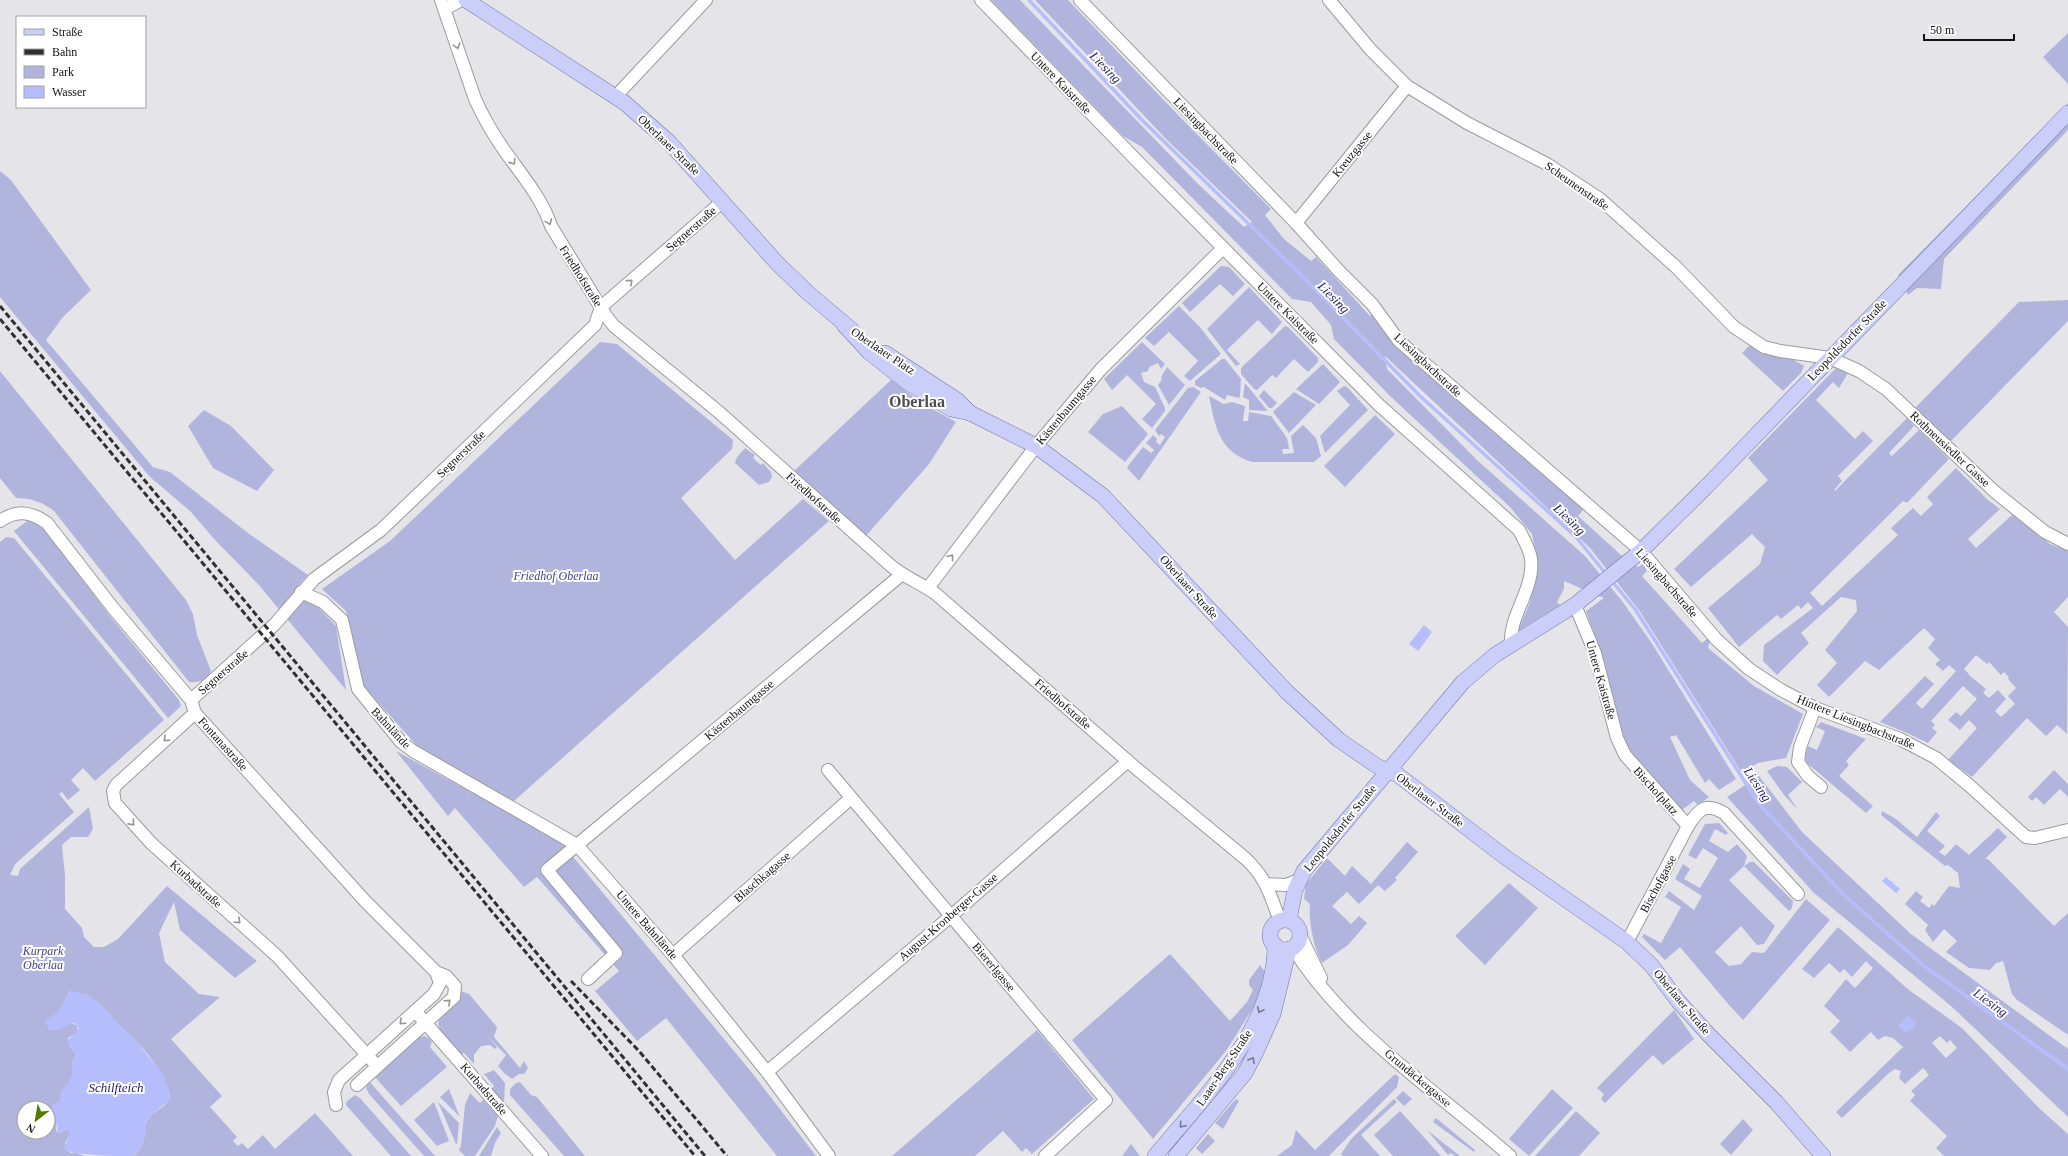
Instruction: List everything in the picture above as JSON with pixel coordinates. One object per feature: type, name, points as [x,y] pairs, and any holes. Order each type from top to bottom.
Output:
[{"type":"main road","name":"Oberlaaer Straße","points":[[466,0],[573,71],[616,96],[668,142],[723,201],[777,263],[808,293],[844,324]]},
{"type":"main road","name":"Leopoldsdorfer Straße","points":[[1284,921],[1294,890],[1299,880],[1316,856],[1463,682],[1495,656],[1575,606],[1641,551],[1705,488],[2068,113]]},
{"type":"main road","name":"Oberlaaer Platz","points":[[844,324],[895,361],[958,400],[970,413],[1036,446]]},
{"type":"main road","name":"Oberlaaer Straße","points":[[1036,446],[1103,496],[1287,692],[1330,732],[1362,758],[1398,774],[1505,857],[1627,942],[1652,966],[1683,1006],[1776,1102],[1823,1156]]},
{"type":"main road","points":[[1284,921],[1295,923],[1299,929],[1294,944],[1279,948],[1275,945],[1271,940],[1271,931],[1273,927],[1284,921]]},
{"type":"main road","name":"Laaer-Berg-Straße","points":[[1176,1156],[1245,1073],[1273,1014],[1294,944]]},
{"type":"main road","name":"Laaer-Berg-Straße","points":[[1155,1156],[1216,1084],[1236,1054],[1255,1021],[1270,990],[1275,965],[1275,945]]},
{"type":"street","points":[[443,5],[460,0]]},
{"type":"street","points":[[616,96],[706,0]]},
{"type":"street","name":"Untere Kaistraße","points":[[981,0],[1223,248],[1379,405],[1519,530],[1531,558],[1530,576],[1510,634],[1511,646]]},
{"type":"street","name":"Liesingbachstraße","points":[[1080,0],[1296,223],[1339,271],[1372,304],[1399,341],[1641,551],[1716,640],[1749,669],[1781,690]]},
{"type":"street","name":"Scheunenstraße","points":[[1329,0],[1370,49],[1407,86],[1467,123],[1547,164],[1600,198],[1676,267],[1734,327],[1756,342],[1780,351],[1830,358]]},
{"type":"street","name":"Friedhofstraße","points":[[443,5],[468,82],[482,114],[527,182],[547,216],[551,226],[614,326],[720,414],[901,575],[928,588],[1128,761],[1246,859],[1257,869],[1267,884],[1284,921]]},
{"type":"street","name":"Kreuzgasse","points":[[1296,223],[1407,86]]},
{"type":"street","name":"Segnerstraße","points":[[191,700],[260,639],[314,579],[381,530],[413,500],[595,325],[601,307],[723,201]]},
{"type":"street","name":"Kästenbaumgasse","points":[[928,588],[1036,446],[1101,369],[1223,248]]},
{"type":"street","name":"Rothneusiedler Gasse","points":[[1830,358],[1859,371],[1886,389],[1995,492],[2044,532],[2068,544]]},
{"type":"street","name":"Fontanastraße","points":[[0,521],[8,516],[22,512],[35,515],[47,523],[113,608],[191,700],[195,713],[366,902],[436,972]]},
{"type":"street","name":"Kästenbaumgasse","points":[[577,844],[901,575]]},
{"type":"street","name":"Bahnlände","points":[[301,592],[323,602],[342,620],[358,689],[401,742],[413,751],[577,844]]},
{"type":"street","name":"Untere Kaistraße","points":[[1575,606],[1595,653],[1617,738],[1625,755]]},
{"type":"street","name":"Hintere Liesingbachstraße","points":[[1781,690],[1815,708],[1900,739],[1936,758],[1970,786],[2026,837],[2035,838],[2068,830]]},
{"type":"street","points":[[1815,708],[1800,747],[1798,762],[1808,776],[1821,787]]},
{"type":"street","name":"Kurbadstraße","points":[[195,713],[116,785],[113,791],[115,803],[151,843],[277,956],[377,1066]]},
{"type":"street","name":"Bischofplatz","points":[[1625,755],[1688,826]]},
{"type":"street","name":"August-Kronberger-Gasse","points":[[767,1072],[951,916],[1128,761]]},
{"type":"street","name":"Biererlgasse","points":[[828,770],[1106,1100],[1045,1156]]},
{"type":"street","name":"Blaschkagasse","points":[[674,955],[851,798]]},
{"type":"street","points":[[1688,826],[1696,813],[1708,807],[1716,808],[1724,813],[1798,894]]},
{"type":"street","name":"Bischofgasse","points":[[1627,942],[1688,826]]},
{"type":"street","points":[[577,844],[546,870],[616,953],[588,979]]},
{"type":"street","name":"Untere Bahnlände","points":[[577,844],[674,955],[767,1072],[829,1156]]},
{"type":"street","points":[[1267,884],[1286,885],[1299,880]]},
{"type":"street","name":"Grundäckergasse","points":[[1294,944],[1310,972],[1343,1012],[1366,1034],[1510,1156]]},
{"type":"street","name":"Grundäckergasse","points":[[1294,944],[1329,996]]},
{"type":"street","points":[[1285,970],[1294,966],[1310,972]]},
{"type":"street","points":[[336,1105],[334,1092],[339,1080],[438,988],[440,983],[436,972]]},
{"type":"street","points":[[357,1085],[454,997],[456,992],[455,986],[446,976],[436,972]]},
{"type":"street","name":"Kurbadstraße","points":[[415,1011],[542,1156]]},
{"type":"green space","points":[[991,0],[1020,0],[1198,184],[1244,227],[1252,222],[1166,139],[1035,0],[1068,0],[1271,209],[1265,215],[1284,239],[1311,261],[1316,257],[1370,316],[1373,314],[1380,327],[1399,349],[1584,509],[1578,516],[1621,555],[1638,567],[1643,564],[1647,571],[1642,576],[1702,643],[1707,639],[1710,641],[1708,648],[1754,686],[1803,714],[1786,758],[1758,763],[1742,773],[1639,610],[1590,548],[1385,356],[1387,369],[1478,461],[1585,556],[1622,601],[1651,642],[1736,779],[1719,790],[1709,779],[1705,783],[1676,735],[1670,737],[1690,780],[1709,797],[1698,805],[1694,801],[1682,810],[1635,759],[1624,743],[1604,660],[1586,611],[1604,598],[1564,581],[1564,589],[1557,602],[1560,605],[1518,631],[1530,602],[1537,557],[1532,534],[1510,507],[1391,397],[1334,339],[1331,325],[1311,302],[1292,299],[1142,147],[1123,136]]},
{"type":"green space","points":[[2068,33],[2068,84],[2043,57]]},
{"type":"green space","points":[[2068,103],[2068,130],[1944,259],[1941,289],[1917,288],[1908,295],[1898,275]]},
{"type":"green space","points":[[0,171],[11,180],[91,290],[63,317],[46,340],[153,467],[170,472],[248,533],[308,575],[298,586],[336,626],[346,690],[258,584],[215,540],[190,511],[150,477],[0,297]]},
{"type":"green space","points":[[1221,266],[1229,267],[1245,284],[1233,296],[1220,284],[1190,312],[1182,303]]},
{"type":"green space","points":[[1249,287],[1282,322],[1272,334],[1258,320],[1227,350],[1240,364],[1236,366],[1207,329]]},
{"type":"green space","points":[[2068,300],[2068,321],[1949,443],[1913,410],[2019,302]]},
{"type":"green space","points":[[1179,306],[1199,326],[1221,354],[1190,381],[1184,376],[1198,361],[1169,332],[1154,346],[1145,338]]},
{"type":"green space","points":[[1285,326],[1288,327],[1318,358],[1318,362],[1308,372],[1294,359],[1276,378],[1272,375],[1257,390],[1254,389],[1241,374],[1241,368]]},
{"type":"green space","name":"Friedhof Oberlaa","points":[[600,342],[617,344],[733,440],[732,449],[681,498],[735,560],[803,499],[829,521],[514,801],[419,748],[361,683],[346,611],[322,589],[390,541]]},
{"type":"green space","points":[[1142,342],[1165,364],[1161,369],[1158,363],[1149,367],[1148,371],[1141,373],[1144,382],[1155,387],[1165,408],[1165,411],[1152,428],[1142,419],[1156,404],[1127,375],[1112,390],[1104,379]]},
{"type":"green space","points":[[1750,345],[1760,351],[1794,360],[1804,366],[1801,373],[1783,391],[1742,353]]},
{"type":"green space","points":[[1222,359],[1225,359],[1241,379],[1239,398],[1227,395],[1225,400],[1204,387],[1201,388],[1195,385],[1195,381]]},
{"type":"green space","points":[[1323,364],[1340,382],[1319,404],[1296,389]]},
{"type":"green space","points":[[1167,367],[1185,385],[1169,405],[1158,385]]},
{"type":"green space","points":[[1837,367],[1848,373],[1839,388],[1833,382],[1816,400],[1855,439],[1863,431],[1873,441],[1838,476],[1842,481],[1834,490],[1835,491],[1907,418],[1914,426],[1889,453],[1892,456],[1919,430],[1949,459],[1907,503],[1903,501],[1810,593],[1822,606],[1898,535],[1891,528],[1913,508],[1921,516],[1933,504],[1927,497],[1956,468],[1988,500],[2000,509],[1968,539],[1976,548],[2013,514],[2050,544],[2068,551],[2068,597],[2054,612],[2068,627],[2067,734],[2057,725],[2046,736],[2027,718],[1972,777],[1948,760],[1977,728],[1969,720],[1960,730],[1948,720],[1956,712],[1961,716],[1977,699],[1963,686],[1931,721],[1935,725],[1932,728],[1937,732],[1928,743],[1880,722],[1925,676],[1934,684],[1916,703],[1922,709],[1956,671],[1949,665],[1943,671],[1935,664],[1940,660],[1928,648],[1935,639],[1924,628],[1879,670],[1865,661],[1829,697],[1817,685],[1837,663],[1825,650],[1857,611],[1856,600],[1841,597],[1801,633],[1809,643],[1777,675],[1763,661],[1764,645],[1813,608],[1808,602],[1801,609],[1798,605],[1781,619],[1777,615],[1739,647],[1708,608],[1760,564],[1765,547],[1752,534],[1691,587],[1674,569],[1768,480],[1748,458]],"holes":[[[1976,655],[1987,664],[1989,662],[2001,675],[2004,672],[2016,688],[2008,696],[2015,704],[2001,717],[1995,711],[2006,699],[1998,690],[1989,698],[1983,693],[1986,689],[1964,669]]]},
{"type":"green space","points":[[0,371],[186,600],[193,614],[197,635],[211,671],[205,679],[199,682],[189,682],[54,511],[36,501],[16,498],[0,478]]},
{"type":"green space","points":[[891,380],[922,403],[956,422],[929,464],[865,537],[794,471]]},
{"type":"green space","points":[[1245,383],[1267,410],[1266,411],[1249,410],[1249,400],[1243,397]]},
{"type":"green space","points":[[1344,386],[1347,387],[1368,410],[1325,453],[1320,436],[1350,405],[1337,391]]},
{"type":"green space","points":[[1193,387],[1201,392],[1139,481],[1127,468],[1128,466],[1143,447],[1151,453],[1154,450],[1146,443],[1153,435],[1157,439],[1156,442],[1160,445],[1165,437],[1161,434],[1159,436],[1155,430],[1188,388]]},
{"type":"green space","points":[[1264,390],[1277,403],[1272,408],[1269,408],[1259,396]]},
{"type":"green space","points":[[1294,392],[1316,405],[1289,433],[1273,412]]},
{"type":"green space","points":[[1209,396],[1224,404],[1232,402],[1245,406],[1243,421],[1248,421],[1249,412],[1271,416],[1287,438],[1289,449],[1282,449],[1283,454],[1294,453],[1291,436],[1303,425],[1316,438],[1321,456],[1314,462],[1252,462],[1241,458],[1225,445],[1220,436]]},
{"type":"green space","points":[[1122,406],[1148,434],[1125,462],[1088,432],[1103,414]]},
{"type":"green space","points":[[204,410],[231,426],[274,470],[257,491],[213,468],[188,426]]},
{"type":"green space","points":[[1375,415],[1395,434],[1345,487],[1324,466]]},
{"type":"green space","points":[[745,448],[755,455],[753,458],[761,465],[763,463],[771,472],[772,477],[769,482],[759,485],[735,463],[737,457]]},
{"type":"green space","points":[[27,521],[37,524],[47,532],[109,615],[179,700],[181,706],[168,718],[14,531]]},
{"type":"green space","name":"Kurpark Oberlaa","points":[[6,537],[14,538],[164,720],[95,781],[83,768],[71,780],[80,790],[68,800],[62,792],[59,794],[74,812],[15,864],[10,875],[18,876],[20,869],[89,807],[93,829],[88,837],[71,837],[62,845],[65,876],[65,909],[82,928],[84,937],[94,947],[104,947],[118,939],[167,886],[257,961],[235,978],[180,930],[174,902],[159,933],[165,962],[199,994],[220,997],[171,1039],[222,1096],[210,1107],[237,1137],[233,1141],[238,1146],[242,1143],[248,1149],[263,1135],[275,1149],[315,1113],[353,1156],[133,1156],[141,1148],[146,1132],[146,1122],[151,1115],[165,1105],[170,1094],[162,1075],[144,1050],[104,1008],[96,1001],[86,996],[70,991],[49,1030],[60,1029],[69,1023],[77,1025],[78,1032],[68,1038],[70,1046],[76,1054],[72,1063],[72,1077],[60,1101],[56,1104],[56,1100],[16,1100],[16,1140],[56,1140],[56,1131],[60,1133],[66,1129],[70,1132],[70,1135],[65,1143],[70,1153],[76,1152],[84,1156],[0,1156],[0,542]]},
{"type":"green space","points":[[1821,722],[1866,739],[1846,761],[1849,765],[1839,776],[1873,806],[1866,813],[1807,763],[1805,757],[1808,746],[1817,750],[1825,731],[1816,727]]},
{"type":"green space","points":[[396,751],[560,841],[753,1074],[816,1156],[777,1156],[666,1018],[637,1041],[595,991],[619,971],[537,877],[524,887],[455,808],[448,816]]},
{"type":"green space","points":[[1777,766],[1787,767],[1802,782],[1788,795],[1798,810],[1784,795],[1767,771]]},
{"type":"green space","points":[[2054,770],[2068,784],[2068,797],[2060,789],[2044,805],[2036,797],[2032,801],[2028,797]]},
{"type":"green space","points":[[1759,776],[1802,832],[1911,934],[2068,1049],[2068,1117],[1951,1006],[1814,893],[1727,797]]},
{"type":"green space","points":[[1882,811],[1896,819],[1917,837],[1936,812],[1940,816],[1927,831],[1945,846],[1939,852],[1945,856],[1956,844],[1969,855],[1998,828],[2007,837],[1985,859],[1988,859],[2054,926],[2068,913],[2068,1035],[2017,1000],[2012,994],[2003,961],[1996,963],[1990,970],[1969,968],[1946,952],[1957,941],[1944,929],[1933,942],[1925,930],[1928,925],[1905,904],[1916,891],[1923,897],[1920,901],[1929,908],[1932,904],[1934,906],[1949,886],[1960,888],[1958,873],[1948,865],[1945,866],[1881,815]]},
{"type":"green space","points":[[1719,823],[1728,833],[1726,835],[1715,829],[1709,841],[1728,852],[1737,844],[1747,856],[1744,866],[1729,880],[1775,926],[1764,944],[1757,945],[1741,926],[1715,952],[1729,966],[1741,964],[1752,952],[1764,953],[1806,899],[1830,920],[1743,1020],[1680,947],[1665,960],[1642,937],[1644,934],[1661,943],[1681,907],[1665,897],[1669,891],[1694,910],[1702,896],[1675,879],[1683,864],[1690,869],[1684,879],[1700,888],[1718,858],[1703,848],[1696,859],[1688,855],[1705,824]]},
{"type":"green space","points":[[1407,842],[1418,852],[1395,878],[1397,880],[1385,891],[1378,885],[1359,904],[1347,892],[1332,906],[1351,924],[1359,916],[1367,923],[1348,945],[1322,963],[1316,950],[1312,934],[1310,904],[1304,899],[1306,884],[1327,858],[1345,876],[1352,866],[1371,884]]},
{"type":"green space","points":[[1750,862],[1754,862],[1793,901],[1792,908],[1789,911],[1744,866]]},
{"type":"green space","points":[[1509,883],[1538,908],[1485,965],[1455,936]]},
{"type":"green space","points":[[1838,927],[1909,990],[1962,1028],[2040,1109],[2068,1134],[2068,1156],[1944,1156],[1936,1148],[1947,1136],[1910,1101],[1915,1095],[1911,1091],[1929,1075],[1923,1068],[1905,1084],[1899,1078],[1901,1071],[1895,1069],[1842,1118],[1836,1112],[1903,1047],[1893,1038],[1885,1036],[1878,1040],[1871,1032],[1850,1052],[1830,1032],[1840,1021],[1824,1006],[1846,979],[1855,988],[1873,968],[1866,961],[1852,977],[1844,969],[1840,973],[1829,963],[1814,978],[1802,969]],"holes":[[[1940,1036],[1947,1043],[1950,1040],[1957,1048],[1946,1058],[1932,1043]]]},
{"type":"green space","points":[[1170,954],[1230,1021],[1247,1002],[1253,990],[1249,985],[1249,980],[1260,965],[1266,973],[1255,1005],[1226,1051],[1153,1139],[1072,1040]]},
{"type":"green space","points":[[461,991],[469,994],[497,1027],[494,1037],[520,1068],[524,1061],[528,1068],[524,1074],[519,1074],[512,1079],[505,1074],[498,1066],[506,1055],[485,1034],[497,1047],[495,1049],[490,1045],[481,1046],[474,1055],[474,1064],[464,1053],[461,1055],[442,1034],[439,1020],[458,1001]]},
{"type":"green space","points":[[1674,1010],[1694,1039],[1663,1065],[1653,1055],[1605,1103],[1601,1099],[1604,1094],[1597,1088]]},
{"type":"green space","points":[[1037,1030],[1094,1099],[1032,1154],[1026,1148],[1022,1152],[1003,1131],[975,1156],[892,1156]]},
{"type":"green space","points":[[424,1036],[429,1038],[432,1042],[430,1047],[447,1067],[401,1106],[374,1076],[417,1038]]},
{"type":"green space","points":[[494,1070],[505,1083],[504,1104],[492,1089],[494,1086],[484,1074]]},
{"type":"green space","points":[[1395,1074],[1399,1077],[1397,1087],[1329,1156],[1277,1156],[1292,1145],[1296,1130],[1315,1150]]},
{"type":"green space","points":[[369,1081],[435,1156],[424,1156],[369,1094],[366,1088]]},
{"type":"green space","points":[[520,1082],[531,1095],[537,1097],[585,1156],[564,1156],[510,1095],[510,1089],[516,1083]]},
{"type":"green space","points":[[449,1089],[459,1115],[459,1116],[440,1097]]},
{"type":"green space","points":[[1552,1089],[1573,1108],[1529,1156],[1509,1139]]},
{"type":"green space","points":[[1403,1091],[1412,1099],[1404,1106],[1396,1098]]},
{"type":"green space","points":[[470,1093],[480,1103],[483,1100],[498,1116],[495,1126],[475,1156],[465,1156],[459,1150],[461,1145],[465,1105]]},
{"type":"green space","points":[[355,1095],[360,1098],[411,1156],[391,1156],[346,1105],[347,1101]]},
{"type":"green space","points":[[1236,1099],[1239,1101],[1223,1129],[1215,1123]]},
{"type":"green space","points":[[1394,1099],[1397,1102],[1361,1135],[1380,1156],[1343,1156],[1341,1154],[1352,1138]]},
{"type":"green space","points":[[434,1102],[449,1141],[437,1146],[414,1120]]},
{"type":"green space","points":[[438,1102],[459,1123],[457,1144],[456,1144]]},
{"type":"green space","points":[[1400,1111],[1441,1156],[1393,1156],[1374,1135]]},
{"type":"green space","points":[[1576,1111],[1600,1133],[1579,1156],[1535,1156]]},
{"type":"green space","points":[[1436,1118],[1475,1150],[1474,1152],[1433,1122]]},
{"type":"green space","points":[[1743,1119],[1753,1130],[1731,1155],[1720,1144]]},
{"type":"green space","points":[[497,1127],[501,1133],[495,1143],[491,1156],[479,1156]]},
{"type":"green space","points":[[1427,1130],[1460,1156],[1455,1156],[1451,1153],[1448,1155]]},
{"type":"green space","points":[[1208,1134],[1215,1141],[1202,1154],[1196,1148]]},
{"type":"green space","points":[[1131,1144],[1140,1156],[1122,1156]]},
{"type":"water","points":[[1424,625],[1432,632],[1418,651],[1409,644]]},
{"type":"water","points":[[1886,877],[1900,889],[1896,893],[1882,881]]},
{"type":"water","name":"Schilfteich","points":[[70,991],[87,994],[106,1009],[121,1027],[134,1038],[164,1076],[170,1094],[170,1100],[151,1115],[146,1121],[146,1132],[141,1148],[133,1156],[89,1155],[65,1150],[64,1147],[70,1132],[66,1129],[57,1134],[58,1124],[56,1122],[56,1103],[60,1101],[61,1092],[72,1077],[72,1063],[76,1054],[67,1041],[79,1029],[77,1025],[73,1023],[60,1029],[49,1030],[45,1021],[59,1011]]},
{"type":"water","points":[[1908,1015],[1916,1023],[1914,1028],[1905,1033],[1898,1026]]},
{"type":"waterway","name":"Liesing","points":[[1029,0],[1141,119],[1296,270],[1420,396],[1576,537],[1606,574]]},
{"type":"waterway","name":"Liesing","points":[[1611,580],[1635,609],[1759,804],[1844,895],[1924,966],[2068,1069]]},
{"type":"railway","points":[[0,306],[705,1156]]},
{"type":"railway","points":[[0,319],[695,1156]]},
{"type":"railway","points":[[571,981],[639,1051],[727,1156]]},
{"type":"district","name":"Oberlaa","points":[[917,401]]}]
